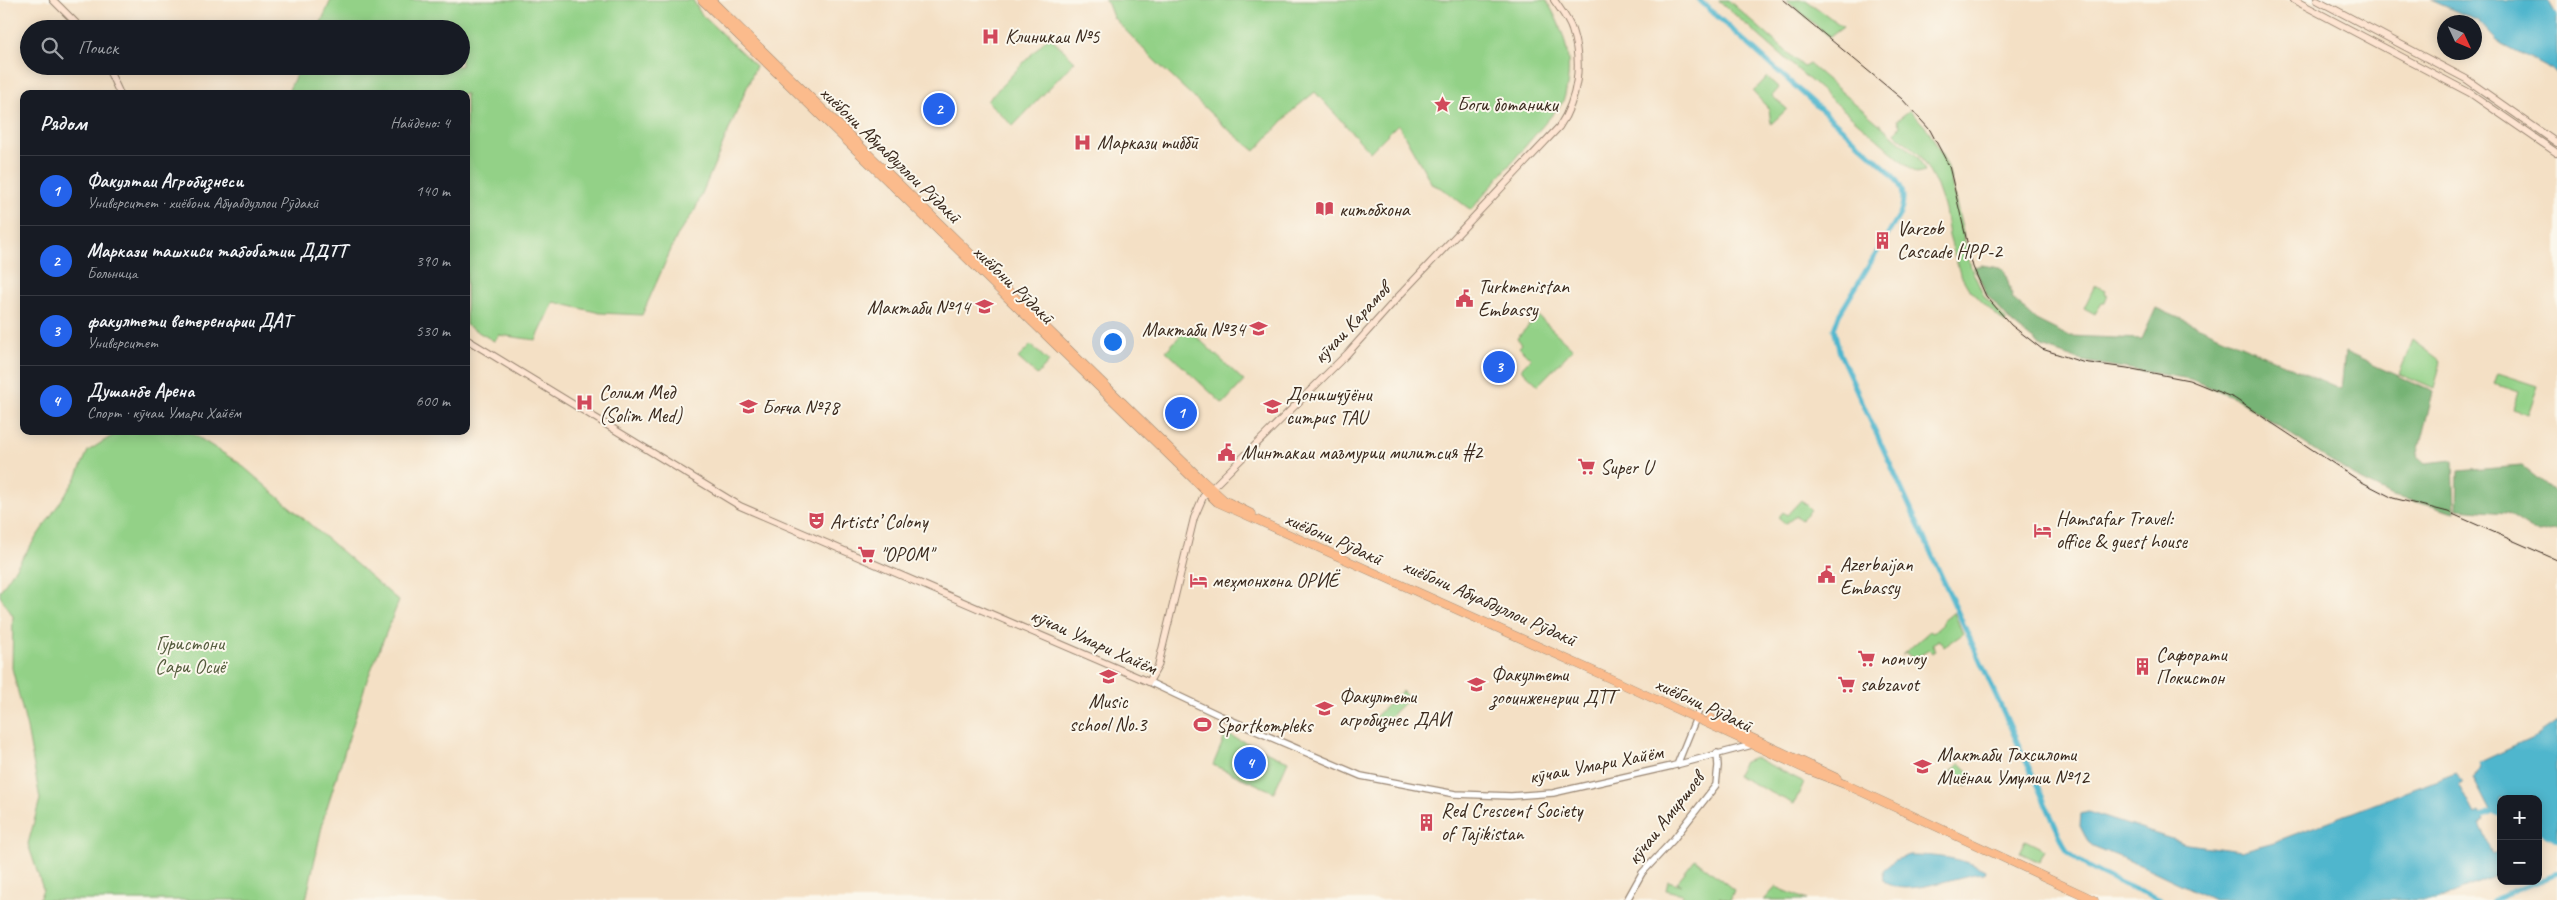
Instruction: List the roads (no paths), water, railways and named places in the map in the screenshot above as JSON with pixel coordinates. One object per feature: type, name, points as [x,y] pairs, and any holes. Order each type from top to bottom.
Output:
[{"type":"highway","name":"хиёбони Рӯдакӣ","points":[[702,0],[1209,491]]},
{"type":"highway","name":"хиёбони Абуабдуллои Рӯдакӣ","points":[[711,0],[1209,491],[1253,514],[1697,715],[1822,769],[1847,785]]},
{"type":"highway","name":"хиёбони Рӯдакӣ","points":[[1697,715],[1811,771],[1847,785],[2094,900]]},
{"type":"main road","points":[[53,0],[73,20]]},
{"type":"main road","name":"кӯчаи Карамов","points":[[1149,682],[1158,666],[1194,518],[1209,491],[1347,354],[1560,127],[1573,103],[1578,57],[1572,29],[1554,0]]},
{"type":"main road","points":[[2294,0],[2470,93],[2557,153]]},
{"type":"main road","points":[[2317,0],[2466,80],[2557,143]]},
{"type":"main road","points":[[111,75],[118,90]]},
{"type":"main road","name":"кӯчаи Умари Хайём","points":[[470,341],[740,506],[1149,682]]},
{"type":"street","name":"кӯчаи Умари Хайём","points":[[1149,682],[1221,716],[1361,776],[1455,794],[1511,796],[1553,793],[1763,742]]},
{"type":"street","points":[[1678,764],[1697,715]]},
{"type":"street","name":"кӯчаи Амиршоев","points":[[1627,900],[1642,872],[1673,840],[1716,785],[1717,753]]},
{"type":"water","points":[[2431,0],[2548,0],[2557,16],[2557,75],[2551,69],[2497,41],[2482,25],[2482,15],[2465,15]]},
{"type":"water","points":[[2557,722],[2557,837],[2542,831],[2542,795],[2497,795],[2497,812],[2490,811],[2473,778],[2480,767],[2478,763],[2537,736]]},
{"type":"water","points":[[2456,773],[2464,782],[2459,784],[2475,814],[2479,812],[2484,821],[2480,824],[2493,854],[2497,852],[2497,876],[2435,900],[2214,900],[2147,868],[2093,846],[2088,842],[2080,826],[2081,814],[2088,812],[2187,844],[2241,851],[2274,842]]},
{"type":"water","points":[[1910,855],[1949,858],[1985,870],[1984,873],[1918,887],[1905,888],[1894,886],[1884,881],[1883,870],[1895,860]]},
{"type":"waterway","points":[[1699,0],[1887,169],[1900,185],[1903,195],[1900,214],[1839,315],[1834,329],[1840,354],[2067,851],[2099,873],[2161,900]]},
{"type":"waterway","points":[[2481,817],[2493,812],[2497,814]]},
{"type":"waterway","points":[[2542,832],[2557,839]]},
{"type":"waterway","points":[[2493,900],[2557,874]]},
{"type":"railway","points":[[1783,0],[1902,99],[1930,130],[1949,166],[1973,267],[1986,296],[2011,325],[2042,349],[2082,362],[2127,368],[2189,380],[2234,398],[2360,481],[2393,498],[2448,512],[2557,560]]},
{"type":"place","name":"Клиникаи №5","points":[[991,36]]},
{"type":"place","name":"Боги ботаники","points":[[1443,104]]},
{"type":"place","name":"Маркази ташхиси табобатии ДДТТ","points":[[939,109]]},
{"type":"place","name":"Маркази тиббӣ","points":[[1083,142]]},
{"type":"place","name":"китобхона","points":[[1325,209]]},
{"type":"place","name":"Varzob Cascade HPP-2","points":[[1883,240]]},
{"type":"place","name":"Turkmenistan Embassy","points":[[1464,298]]},
{"type":"place","name":"Мактаби №14","points":[[984,307]]},
{"type":"place","name":"Мактаби №34","points":[[1259,329]]},
{"type":"place","name":"факултети ветеренарии ДАТ","points":[[1499,367]]},
{"type":"place","name":"Солим Мед (Solim Med)","points":[[585,403]]},
{"type":"place","name":"Донишҷӯёни cumpus TAU","points":[[1272,406]]},
{"type":"place","name":"Боғча №78","points":[[748,407]]},
{"type":"place","name":"Факултаи Агробизнеси","points":[[1181,413]]},
{"type":"place","name":"Минтакаи маъмурии милитсия #2","points":[[1227,452]]},
{"type":"place","name":"Super U","points":[[1586,467]]},
{"type":"place","name":"Artists’ Colony","points":[[816,521]]},
{"type":"place","name":"Hamsafar Travel: office & guest house","points":[[2042,530]]},
{"type":"place","name":"\"OPOM\"","points":[[866,554]]},
{"type":"place","name":"Azerbaijan Embassy","points":[[1826,575]]},
{"type":"place","name":"меҳмонхона ОРИЁ","points":[[1198,580]]},
{"type":"place","name":"nonvoy","points":[[1866,658]]},
{"type":"place","name":"Сафорати Покистон","points":[[2142,666]]},
{"type":"place","name":"Music school No.3","points":[[1108,677]]},
{"type":"place","name":"sabzavot","points":[[1846,684]]},
{"type":"place","name":"Факултети зооинженерии ДТТ","points":[[1477,685]]},
{"type":"place","name":"Факултети агробизнес ДАИ","points":[[1325,708]]},
{"type":"place","name":"Sportkompleks","points":[[1202,725]]},
{"type":"place","name":"Душанбе Арена","points":[[1250,763]]},
{"type":"place","name":"Мактаби Тахсилоти Миёнаи Умумии №12","points":[[1923,766]]},
{"type":"place","name":"Red Crescent Society of Tajikistan","points":[[1427,822]]},
{"type":"park label","name":"Гуристони Сари Осиё","points":[[190,654]]}]
